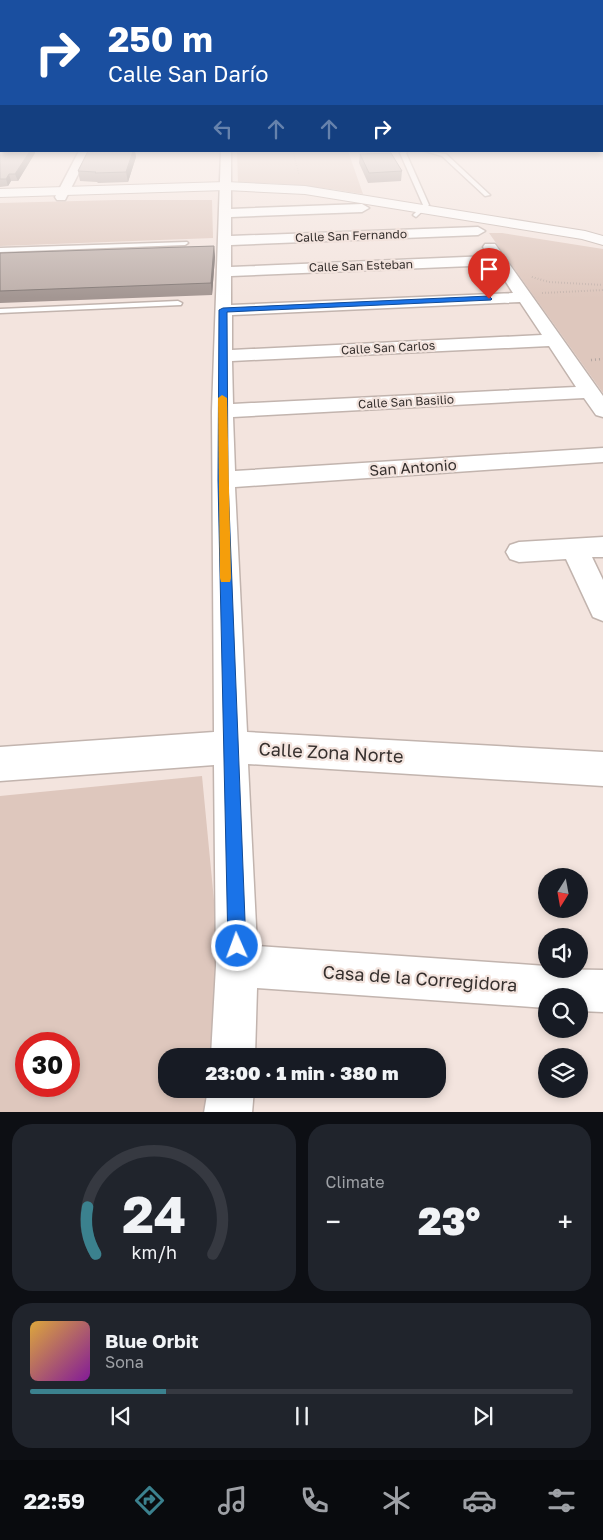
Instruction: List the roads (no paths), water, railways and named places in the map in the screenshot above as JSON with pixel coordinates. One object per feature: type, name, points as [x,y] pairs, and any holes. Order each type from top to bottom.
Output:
[{"type":"street","points":[[56,194],[299,199],[362,208],[419,212],[585,235],[603,242]]},
{"type":"street","points":[[0,199],[63,194]]},
{"type":"street","points":[[225,194],[222,412],[237,966],[233,1048]]},
{"type":"street","points":[[225,198],[310,194]]},
{"type":"street","points":[[332,194],[419,212],[478,228],[603,242]]},
{"type":"street","points":[[478,228],[603,411]]},
{"type":"street","name":"Calle San Fernando","points":[[224,241],[478,228]]},
{"type":"street","name":"Calle San Esteban","points":[[223,272],[499,260]]},
{"type":"street","points":[[223,310],[525,297]]},
{"type":"street","name":"Calle San Carlos","points":[[222,356],[554,340]]},
{"type":"street","name":"Calle San Basilio","points":[[222,412],[590,392]]},
{"type":"street","name":"San Antonio","points":[[223,480],[603,455]]},
{"type":"street","points":[[519,552],[603,547]]},
{"type":"street","points":[[575,550],[603,609]]},
{"type":"street","name":"Calle Zona Norte","points":[[0,764],[230,747],[603,769]]},
{"type":"street","name":"Casa de la Corregidora","points":[[237,966],[603,991]]},
{"type":"street","points":[[228,1112],[230,1098]]},
{"type":"lane","points":[[419,212],[426,205],[421,194]]},
{"type":"lane","points":[[0,250],[185,243]]},
{"type":"lane","points":[[0,311],[178,303]]}]
